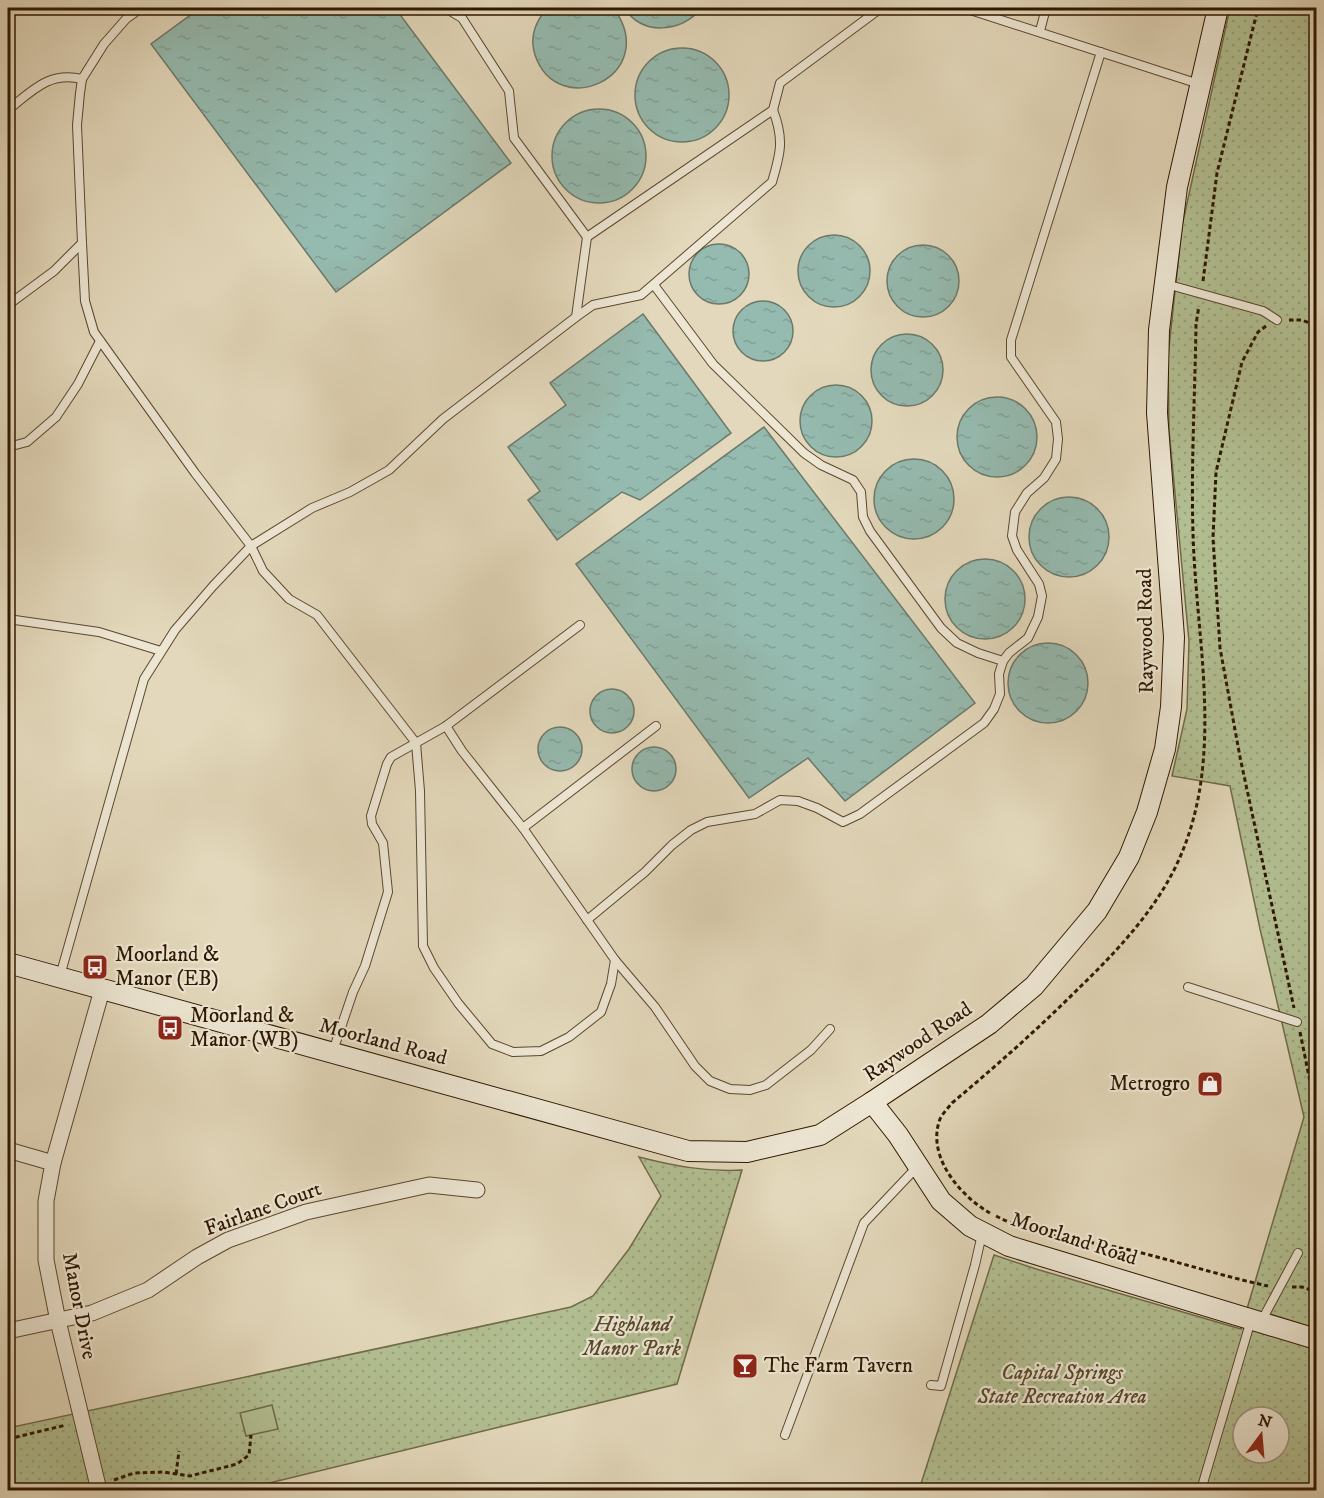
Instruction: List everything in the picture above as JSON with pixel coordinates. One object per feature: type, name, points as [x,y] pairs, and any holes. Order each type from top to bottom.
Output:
[{"type":"street","name":"Raywood Road","points":[[747,1152],[820,1135],[989,1024],[1034,986],[1097,910],[1129,857],[1147,812],[1164,750],[1171,707],[1174,637],[1157,413],[1159,330],[1177,187],[1218,8]]},
{"type":"street","name":"Moorland Road","points":[[8,963],[688,1151],[747,1152]]},
{"type":"street","name":"Manor Drive","points":[[99,1488],[58,1321],[46,1260],[46,1201],[53,1163],[102,990]]},
{"type":"street","name":"Moorland Road","points":[[872,1102],[898,1135],[941,1200],[970,1226],[1009,1246],[1317,1339]]},
{"type":"street","points":[[8,1150],[53,1163]]},
{"type":"street","name":"Fairlane Court","points":[[8,1331],[92,1313],[148,1290],[197,1257],[228,1240],[306,1212],[429,1185],[477,1190]]},
{"type":"lane","points":[[141,8],[126,19],[104,44],[82,79],[77,125],[82,243],[85,300],[93,332],[251,546],[263,571],[290,599],[317,615],[416,743],[420,791],[423,946],[458,1003],[492,1044],[513,1052],[541,1052],[569,1037],[601,1012],[611,984],[615,960]]},
{"type":"lane","points":[[445,8],[462,18],[509,91],[514,138],[586,237],[576,317]]},
{"type":"lane","points":[[60,977],[144,679],[175,630],[251,546],[312,508],[350,492],[389,470],[442,419],[593,305],[641,296],[772,182],[779,160],[781,131],[773,110],[780,83],[881,8]]},
{"type":"lane","points":[[964,8],[1200,85]]},
{"type":"lane","points":[[1040,31],[1046,8]]},
{"type":"lane","points":[[587,920],[691,830],[707,822],[755,814],[780,800],[798,801],[843,822],[860,814],[984,723],[993,709],[1000,694],[999,674],[1003,661],[1009,653],[1028,638],[1038,617],[1042,596],[1039,584],[1017,550],[1012,536],[1015,512],[1027,493],[1044,478],[1056,459],[1058,439],[1056,422],[1011,357],[1011,340],[1101,52]]},
{"type":"lane","points":[[8,110],[45,81],[69,76],[82,79]]},
{"type":"lane","points":[[586,237],[773,110]]},
{"type":"lane","points":[[8,305],[54,271],[82,243]]},
{"type":"lane","points":[[1165,284],[1263,311],[1277,320]]},
{"type":"lane","points":[[654,285],[707,356],[804,453],[821,465],[853,480],[861,492],[862,517],[870,531],[941,628],[957,643],[1003,661]]},
{"type":"lane","points":[[8,447],[27,442],[56,417],[78,384],[100,341]]},
{"type":"lane","points":[[8,619],[99,632],[161,651]]},
{"type":"lane","points":[[333,1053],[353,992],[365,966],[388,892],[383,843],[372,824],[371,816],[391,757],[446,726],[580,625]]},
{"type":"lane","points":[[446,726],[462,751],[522,828],[615,960],[655,1007],[696,1066],[710,1081],[730,1089],[750,1090],[765,1085],[811,1050],[830,1029]]},
{"type":"lane","points":[[522,828],[656,726]]},
{"type":"lane","points":[[1188,987],[1297,1022]]},
{"type":"lane","points":[[785,1435],[864,1223],[918,1166]]},
{"type":"lane","points":[[932,1385],[941,1386],[982,1232]]},
{"type":"lane","points":[[1201,1491],[1256,1320],[1298,1253]]},
{"type":"path","points":[[1317,325],[1301,320],[1277,320],[1258,332],[1242,362],[1216,472],[1213,538],[1220,648],[1240,758],[1317,1111]]},
{"type":"path","points":[[8,1439],[82,1421]]},
{"type":"path","points":[[99,1488],[134,1473],[163,1472],[190,1476],[237,1464],[249,1455],[251,1435]]},
{"type":"path","points":[[176,1474],[179,1451]]},
{"type":"green space","name":"Capital Springs State Recreation Area","points":[[1230,8],[1316,8],[1316,1490],[919,1490],[994,1255],[1241,1329],[1304,1117],[1260,929],[1230,786],[1172,776],[1187,709],[1189,641],[1169,430],[1168,357],[1182,226]]},
{"type":"green space","name":"Highland Manor Park","points":[[639,1157],[690,1168],[742,1170],[677,1384],[241,1490],[8,1490],[8,1428],[571,1307],[593,1296],[629,1249],[661,1196]]},
{"type":"green space","points":[[272,1405],[278,1429],[246,1436],[240,1413]]},
{"type":"water","points":[[200,8],[395,8],[511,163],[336,292],[151,44]]},
{"type":"water","points":[[547,8],[612,8],[615,10],[625,34],[625,54],[616,71],[600,82],[582,88],[564,86],[547,75],[535,55],[533,36]]},
{"type":"water","points":[[624,8],[702,8],[684,22],[663,28],[642,24]]},
{"type":"water","points":[[682,48],[700,52],[715,62],[725,77],[729,95],[725,113],[715,128],[700,138],[682,142],[664,138],[649,128],[639,113],[635,95],[639,77],[649,62],[664,52]]},
{"type":"water","points":[[599,109],[617,113],[632,123],[642,138],[646,156],[642,174],[632,189],[617,199],[599,203],[581,199],[566,189],[556,174],[552,156],[556,138],[566,123],[581,113]]},
{"type":"water","points":[[834,235],[854,241],[864,251],[870,271],[864,291],[854,301],[834,307],[814,301],[804,291],[798,271],[804,251],[814,241]]},
{"type":"water","points":[[719,244],[736,249],[744,257],[749,274],[744,291],[736,299],[719,304],[702,299],[694,291],[689,274],[694,257],[702,249]]},
{"type":"water","points":[[923,245],[943,251],[953,261],[959,281],[953,301],[943,311],[923,317],[903,311],[893,301],[887,281],[893,261],[903,251]]},
{"type":"water","points":[[763,301],[784,310],[793,331],[784,352],[763,361],[742,352],[733,331],[742,310]]},
{"type":"water","points":[[643,314],[731,433],[640,500],[622,492],[557,540],[528,500],[540,491],[508,447],[566,405],[550,383]]},
{"type":"water","points":[[907,334],[927,340],[937,350],[943,370],[937,390],[927,400],[907,406],[887,400],[877,390],[871,370],[877,350],[887,340]]},
{"type":"water","points":[[836,385],[856,391],[866,401],[872,421],[866,441],[856,451],[836,457],[816,451],[806,441],[800,421],[806,401],[816,391]]},
{"type":"water","points":[[997,397],[1012,400],[1025,409],[1034,422],[1037,437],[1034,452],[1025,465],[1012,474],[997,477],[982,474],[969,465],[960,452],[957,437],[960,422],[969,409],[982,400]]},
{"type":"water","points":[[764,427],[975,703],[845,801],[808,758],[749,798],[576,564]]},
{"type":"water","points":[[914,459],[929,462],[942,471],[951,484],[954,499],[951,514],[942,527],[929,536],[914,539],[899,536],[886,527],[877,514],[874,499],[877,484],[886,471],[899,462]]},
{"type":"water","points":[[1069,497],[1084,500],[1097,509],[1106,522],[1109,537],[1106,552],[1097,565],[1084,574],[1069,577],[1054,574],[1041,565],[1032,552],[1029,537],[1032,522],[1041,509],[1054,500]]},
{"type":"water","points":[[985,559],[1000,562],[1013,571],[1022,584],[1025,599],[1022,614],[1013,627],[1000,636],[985,639],[970,636],[957,627],[948,614],[945,599],[948,584],[957,571],[970,562]]},
{"type":"water","points":[[1048,643],[1063,646],[1076,655],[1085,668],[1088,683],[1085,698],[1076,711],[1063,720],[1048,723],[1033,720],[1020,711],[1011,698],[1008,683],[1011,668],[1020,655],[1033,646]]},
{"type":"water","points":[[612,689],[628,695],[634,711],[628,727],[612,733],[596,727],[590,711],[596,695]]},
{"type":"water","points":[[560,727],[576,733],[582,749],[576,765],[560,771],[544,765],[538,749],[544,733]]},
{"type":"water","points":[[654,747],[670,753],[676,769],[670,785],[654,791],[638,785],[632,769],[638,753]]},
{"type":"place","name":"Moorland & Manor (EB)","points":[[95,967]]},
{"type":"place","name":"Moorland & Manor (WB)","points":[[170,1028]]},
{"type":"place","name":"Metrogro","points":[[1210,1084]]},
{"type":"place","name":"The Farm Tavern","points":[[745,1366]]}]
